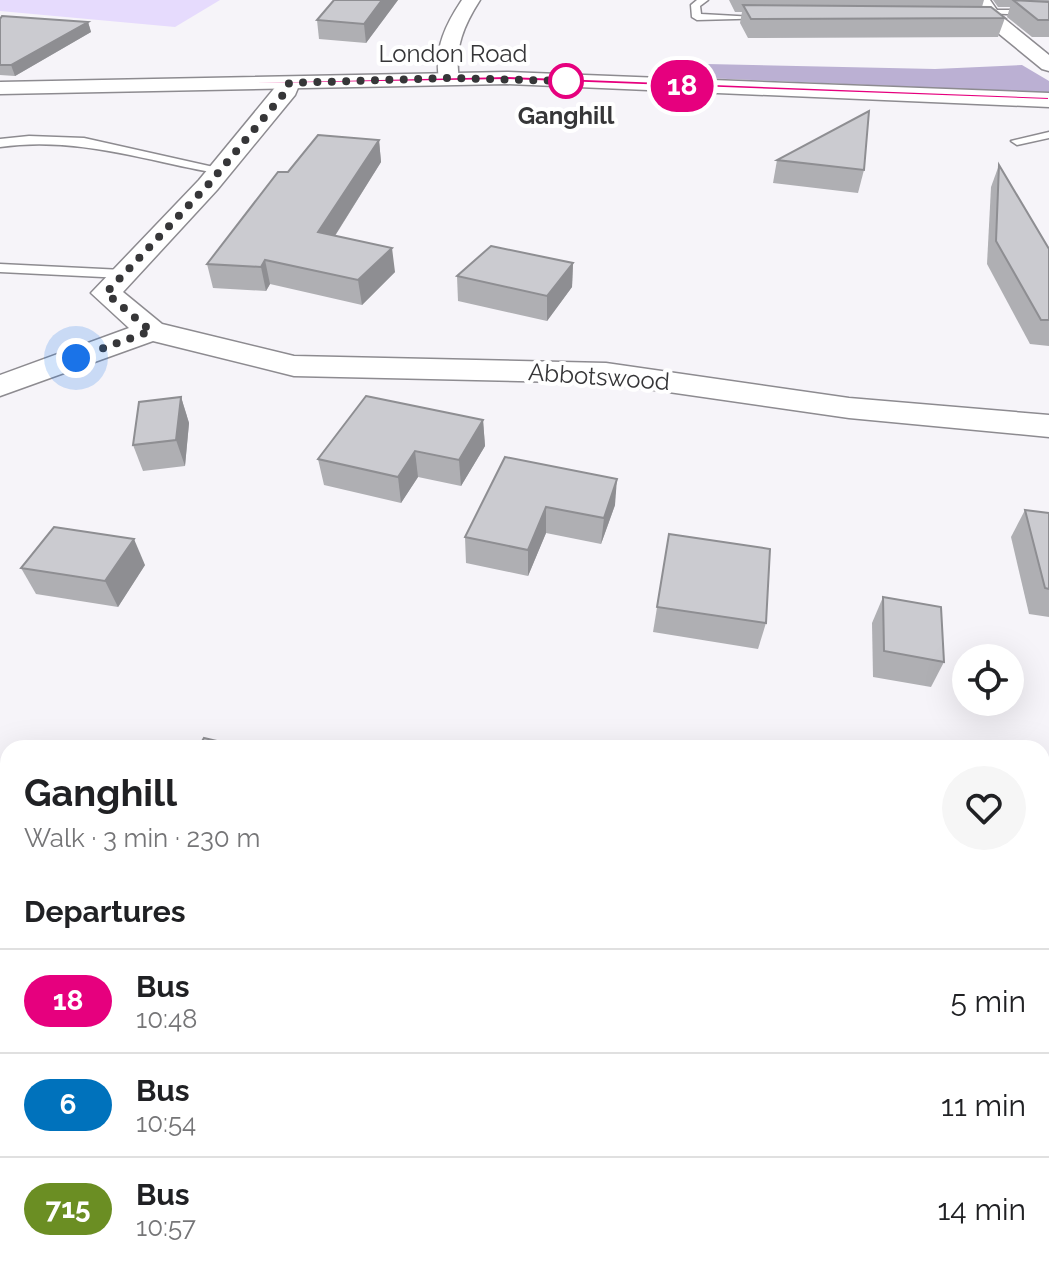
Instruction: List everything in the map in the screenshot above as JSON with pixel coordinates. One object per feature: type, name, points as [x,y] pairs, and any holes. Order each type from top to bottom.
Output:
[{"type":"street","points":[[449,78],[446,67],[453,25],[471,0]]},
{"type":"street","points":[[985,13],[1049,65]]},
{"type":"street","name":"London Road","points":[[0,88],[449,78],[1049,100]]},
{"type":"street","points":[[123,274],[221,170],[287,90],[289,83]]},
{"type":"street","name":"Abbotswood","points":[[123,274],[106,293],[151,331],[294,366],[606,373],[849,408],[1049,426]]},
{"type":"street","points":[[0,386],[151,331]]},
{"type":"lane","points":[[704,0],[695,5],[697,17],[777,18]]},
{"type":"lane","points":[[985,13],[1049,13]]},
{"type":"lane","points":[[1017,141],[1049,135]]},
{"type":"lane","points":[[0,143],[30,139],[83,140],[176,164],[221,170]]},
{"type":"lane","points":[[0,268],[123,274]]},
{"type":"shaded area","points":[[0,0],[220,0],[175,27],[0,11]]},
{"type":"shaded area","points":[[661,63],[935,69],[1022,65],[1049,81],[1049,100],[1005,99],[987,90],[656,76]]},
{"type":"building","points":[[334,0],[382,0],[364,24],[317,20]]},
{"type":"building","points":[[1013,0],[1049,2],[1049,20],[1038,20]]},
{"type":"building","points":[[743,5],[991,7],[1005,18],[751,19]]},
{"type":"building","points":[[2,16],[88,22],[11,65],[0,65]]},
{"type":"building","points":[[869,111],[864,170],[777,160]]},
{"type":"building","points":[[318,135],[379,140],[318,232],[392,248],[358,280],[265,260],[261,267],[207,264],[278,172],[288,172]]},
{"type":"building","points":[[999,165],[1049,249],[1049,320],[1041,320],[996,241]]},
{"type":"building","points":[[491,246],[573,263],[547,296],[457,276]]},
{"type":"building","points":[[366,396],[483,420],[459,460],[415,451],[398,477],[318,459]]},
{"type":"building","points":[[181,397],[176,440],[133,445],[139,402]]},
{"type":"building","points":[[505,457],[617,479],[604,518],[546,507],[528,550],[465,537]]},
{"type":"building","points":[[1025,510],[1049,513],[1049,589],[1045,588]]},
{"type":"building","points":[[54,527],[134,539],[105,581],[21,568]]},
{"type":"building","points":[[669,534],[770,549],[766,623],[657,607]]},
{"type":"building","points":[[883,597],[941,607],[944,662],[884,651]]},
{"type":"bus line","name":"18","points":[[0,88],[76,89],[507,78],[1049,100]]},
{"type":"place","name":"Ganghill","points":[[566,81]]},
{"type":"route","points":[[76,358],[151,331],[106,293],[208,185],[287,90],[289,83],[449,78],[566,81]]}]
